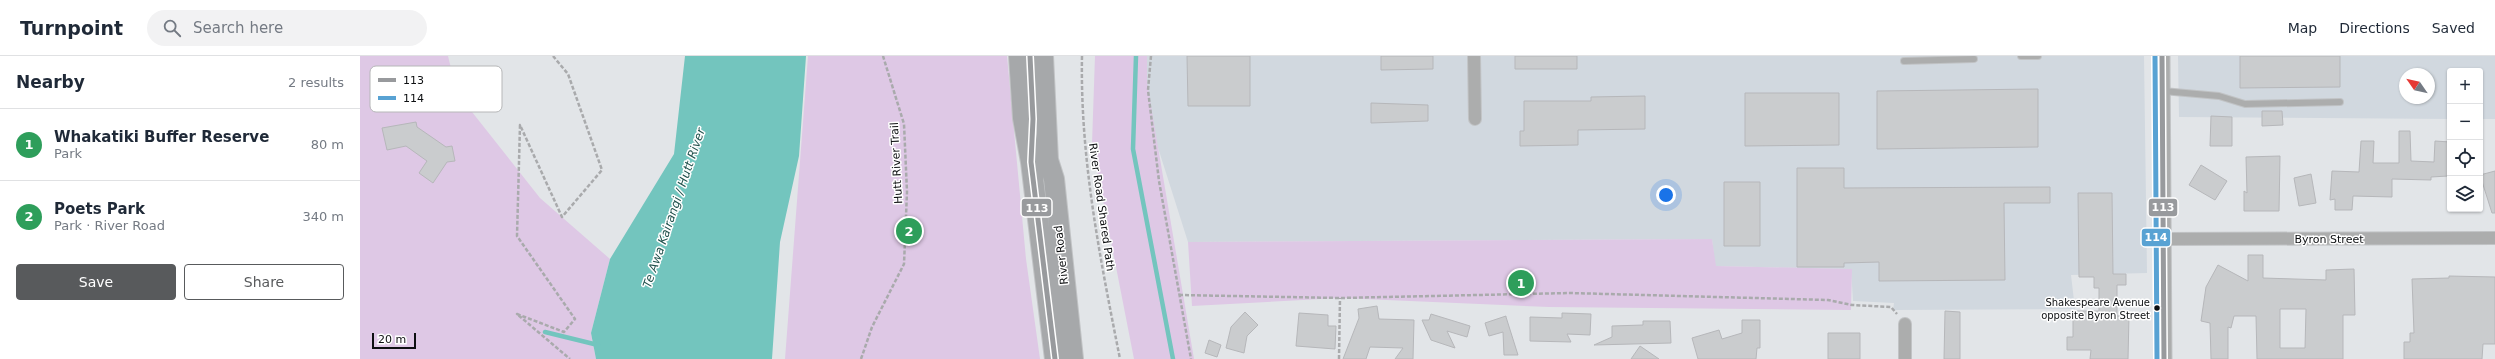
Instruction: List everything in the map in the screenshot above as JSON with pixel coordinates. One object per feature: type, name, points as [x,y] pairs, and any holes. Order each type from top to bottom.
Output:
[{"type":"highway","name":"River Road","points":[[1019,56],[1023,118],[1031,162],[1054,359]]},
{"type":"highway","points":[[1030,56],[1033,119],[1031,162]]},
{"type":"highway","name":"River Road","points":[[1043,56],[1048,160],[1054,179],[1072,359]]},
{"type":"highway","points":[[1052,56],[1056,160],[1054,179]]},
{"type":"street","points":[[1474,56],[1475,119]]},
{"type":"street","points":[[2162,56],[2164,359]]},
{"type":"street","name":"Byron Street","points":[[2163,239],[2495,238]]},
{"type":"street","points":[[1905,324],[1905,359]]},
{"type":"lane","points":[[2021,56],[2038,56]]},
{"type":"lane","points":[[1904,61],[1974,59]]},
{"type":"lane","points":[[2163,91],[2219,96],[2245,104],[2340,102]]},
{"type":"path","points":[[553,56],[568,74],[602,170],[562,217],[520,125],[517,236],[575,319],[564,332],[517,314],[570,359]]},
{"type":"path","name":"Hutt River Trail","points":[[861,359],[872,327],[904,264],[907,192],[904,124],[883,56]]},
{"type":"path","name":"River Road Shared Path","points":[[1082,56],[1081,97],[1085,158],[1096,235],[1120,359]]},
{"type":"path","points":[[1151,56],[1148,90],[1159,181],[1191,359]]},
{"type":"path","points":[[1179,295],[1340,298],[1570,294],[1828,300],[1852,305],[1891,307],[1905,324]]},
{"type":"path","points":[[1339,359],[1340,298]]},
{"type":"shaded area","points":[[360,56],[448,56],[450,66],[370,66],[370,112],[472,112],[540,198],[610,259],[591,333],[596,359],[360,359]]},
{"type":"shaded area","points":[[808,56],[1007,56],[1026,259],[1040,359],[785,359]]},
{"type":"shaded area","points":[[1095,56],[1147,56],[1147,82],[1194,359],[1134,359],[1092,144]]},
{"type":"shaded area","points":[[1147,56],[2144,56],[2147,273],[2071,275],[2075,309],[1893,310],[1894,303],[1853,301],[1851,269],[1715,266],[1712,239],[1188,242],[1146,110]]},
{"type":"shaded area","points":[[2178,56],[2495,56],[2495,119],[2483,119],[2483,68],[2447,68],[2447,119],[2179,117]]},
{"type":"shaded area","points":[[1712,239],[1716,266],[1852,269],[1851,310],[1549,307],[1340,298],[1192,306],[1188,242]]},
{"type":"water","name":"Te Awa Kairangi / Hutt River","points":[[685,56],[806,56],[799,156],[780,242],[772,359],[596,359],[591,333],[610,259],[674,154]]},
{"type":"building","points":[[1187,56],[1250,56],[1250,106],[1188,106]]},
{"type":"building","points":[[1381,56],[1433,56],[1433,69],[1381,70]]},
{"type":"building","points":[[1515,56],[1577,56],[1577,69],[1515,69]]},
{"type":"building","points":[[2240,56],[2340,56],[2340,87],[2240,88]]},
{"type":"building","points":[[2038,89],[2038,147],[1877,149],[1877,91]]},
{"type":"building","points":[[1745,93],[1839,93],[1839,145],[1745,146]]},
{"type":"building","points":[[1645,96],[1645,129],[1578,130],[1578,145],[1520,146],[1520,131],[1524,131],[1524,101],[1591,101],[1591,97]]},
{"type":"building","points":[[1371,103],[1428,105],[1428,121],[1371,123]]},
{"type":"building","points":[[2262,111],[2282,111],[2283,125],[2262,126]]},
{"type":"building","points":[[2211,116],[2232,117],[2232,146],[2210,146]]},
{"type":"building","points":[[416,122],[417,127],[446,147],[452,146],[455,161],[447,162],[433,183],[419,173],[427,161],[406,146],[387,150],[382,128]]},
{"type":"building","points":[[2399,131],[2410,131],[2411,161],[2434,162],[2435,141],[2447,142],[2447,176],[2431,177],[2431,180],[2392,179],[2392,197],[2353,196],[2352,210],[2335,210],[2335,199],[2330,200],[2332,171],[2359,172],[2361,141],[2374,141],[2373,163],[2399,163]]},
{"type":"building","points":[[2280,156],[2279,211],[2244,211],[2244,191],[2247,193],[2246,157]]},
{"type":"building","points":[[2201,165],[2227,181],[2215,200],[2189,185]]},
{"type":"building","points":[[1797,168],[1844,168],[1844,188],[2050,187],[2050,203],[2004,203],[2005,280],[1879,281],[1879,262],[1844,263],[1844,267],[1797,267]]},
{"type":"building","points":[[2495,171],[2495,213],[2492,213],[2483,184],[2483,174]]},
{"type":"building","points":[[2311,174],[2316,203],[2299,206],[2294,178]]},
{"type":"building","points":[[1724,182],[1760,182],[1760,246],[1724,246]]},
{"type":"building","points":[[2078,193],[2112,193],[2113,274],[2126,274],[2126,285],[2117,285],[2117,316],[2129,316],[2128,359],[2090,359],[2091,350],[2067,350],[2067,337],[2073,337],[2073,311],[2099,311],[2099,288],[2094,288],[2094,277],[2079,277]]},
{"type":"building","points":[[2248,255],[2263,255],[2263,278],[2326,280],[2326,270],[2354,269],[2355,315],[2343,315],[2343,359],[2257,359],[2256,316],[2234,316],[2231,328],[2228,327],[2228,359],[2211,359],[2210,323],[2201,321],[2206,287],[2218,265],[2248,281]],"holes":[[[2280,309],[2306,309],[2305,348],[2280,348]]]},
{"type":"building","points":[[2449,276],[2495,277],[2495,344],[2483,344],[2482,359],[2404,359],[2404,342],[2410,342],[2410,333],[2414,333],[2412,279],[2449,278]]},
{"type":"building","points":[[1377,306],[1379,319],[1414,320],[1413,359],[1395,359],[1403,348],[1370,347],[1366,359],[1343,359],[1359,318],[1358,309]]},
{"type":"building","points":[[1945,311],[1960,312],[1960,359],[1944,359]]},
{"type":"building","points":[[1245,312],[1258,325],[1247,336],[1244,353],[1226,348],[1231,327]]},
{"type":"building","points":[[1299,313],[1328,315],[1328,326],[1336,326],[1335,349],[1296,346]]},
{"type":"building","points":[[1562,313],[1591,314],[1590,335],[1567,334],[1571,342],[1530,341],[1530,317],[1562,318]]},
{"type":"building","points":[[1431,314],[1470,326],[1467,337],[1447,331],[1455,348],[1431,340],[1422,320],[1429,320]]},
{"type":"building","points":[[1506,316],[1518,355],[1504,355],[1503,332],[1489,336],[1485,323]]},
{"type":"building","points":[[1742,320],[1760,320],[1760,348],[1757,348],[1756,359],[1698,359],[1692,338],[1719,330],[1722,339],[1742,333]]},
{"type":"building","points":[[1643,321],[1670,321],[1671,343],[1594,345],[1612,337],[1612,326],[1643,325]]},
{"type":"building","points":[[1828,333],[1860,333],[1860,359],[1828,359]]},
{"type":"building","points":[[1209,340],[1221,345],[1217,357],[1205,353]]},
{"type":"building","points":[[1640,346],[1659,359],[1631,359]]},
{"type":"waterway","points":[[1136,56],[1133,149],[1173,359]]},
{"type":"waterway","points":[[545,332],[598,345]]},
{"type":"transit line","name":"113","points":[[1030,56],[1033,119],[1031,162],[1055,359]]},
{"type":"transit line","name":"114","points":[[2155,56],[2157,359]]},
{"type":"transit line","name":"113","points":[[2162,56],[2164,359]]},
{"type":"place","name":"Poets Park","points":[[909,231]]},
{"type":"place","name":"Whakatiki Buffer Reserve","points":[[1521,283]]},
{"type":"place","name":"Shakespeare Avenue opposite Byron Street","points":[[2157,308]]}]
